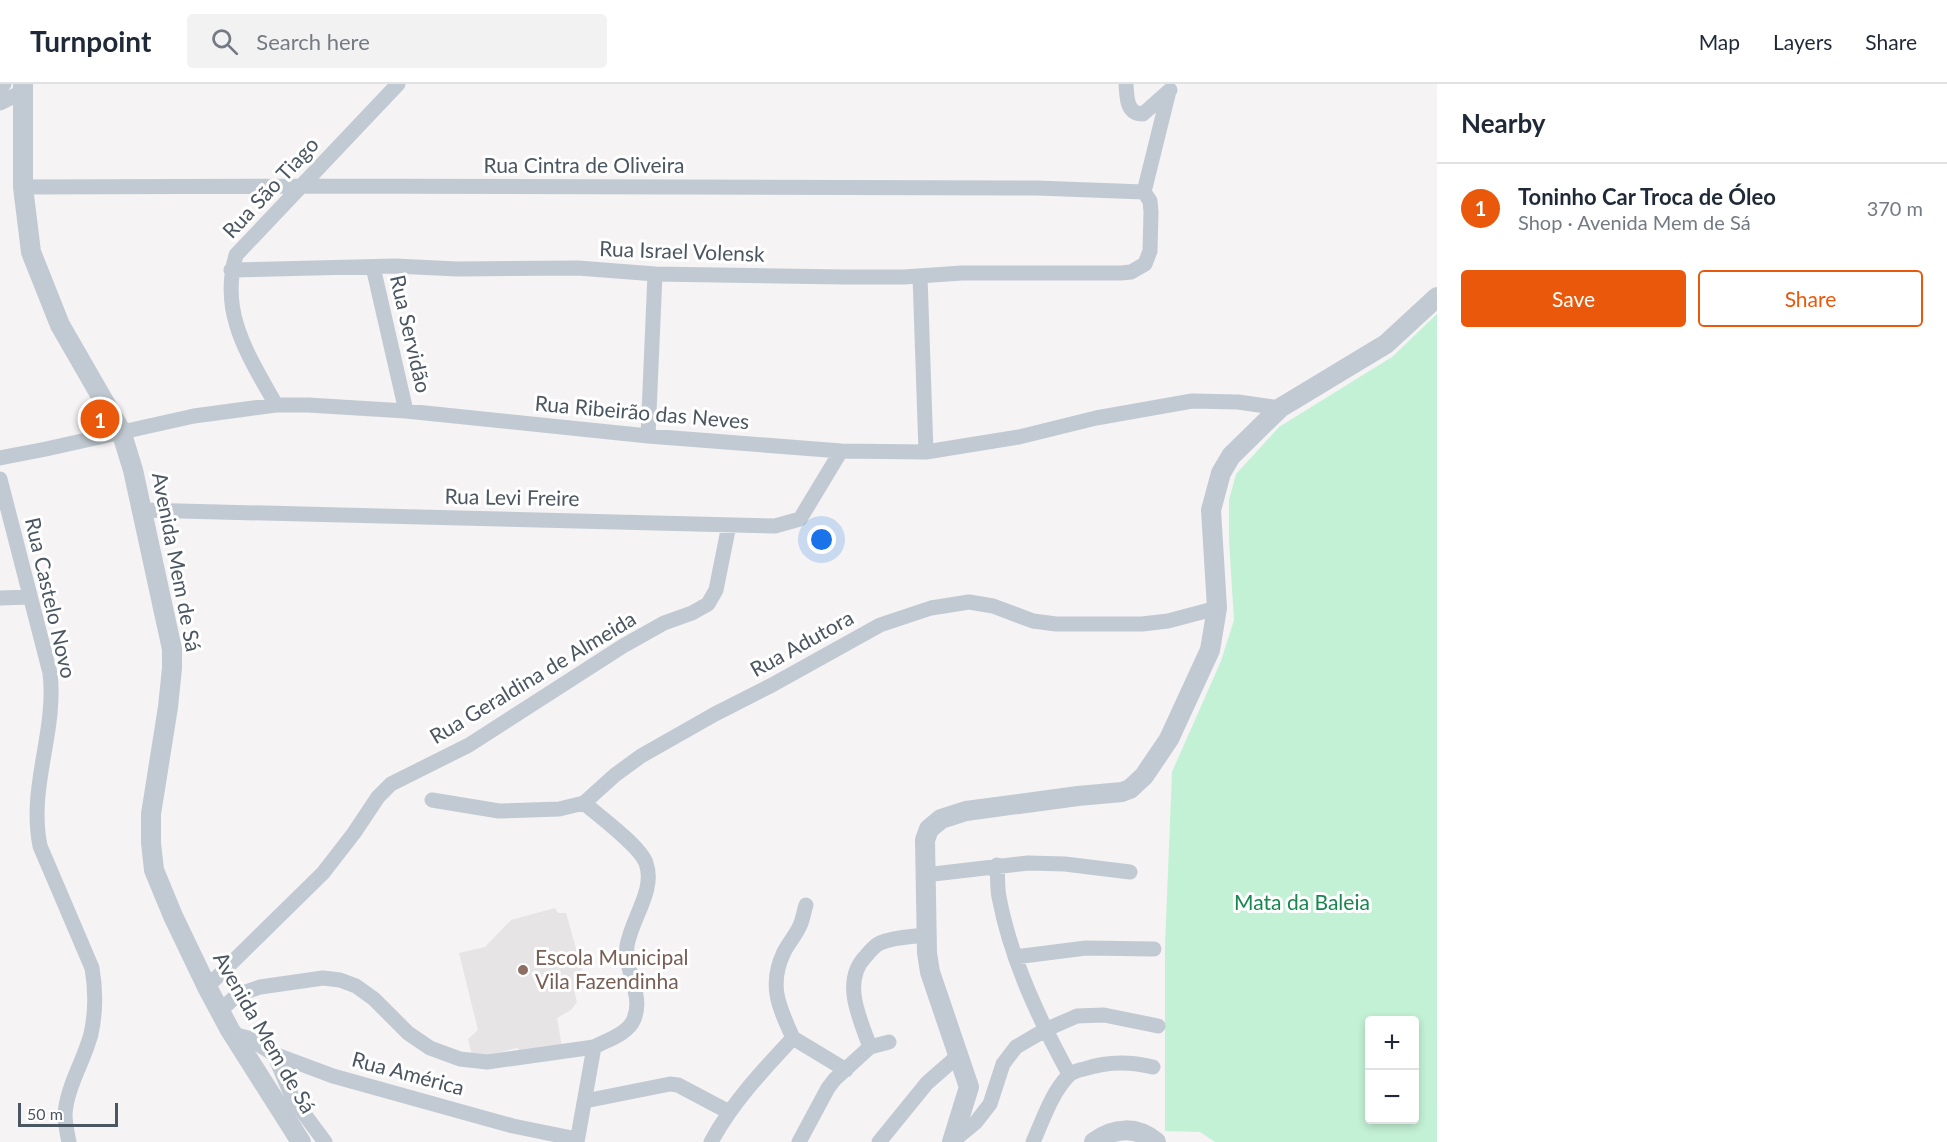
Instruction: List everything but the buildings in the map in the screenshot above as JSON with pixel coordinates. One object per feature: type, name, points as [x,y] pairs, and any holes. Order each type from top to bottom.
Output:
[{"type":"street","points":[[0,88],[4,84]]},
{"type":"street","name":"Rua São Tiago","points":[[276,405],[242,342],[232,307],[230,282],[236,255],[398,84]]},
{"type":"street","points":[[1126,84],[1129,105],[1131,110],[1137,114],[1143,114],[1173,87]]},
{"type":"street","points":[[1144,192],[1173,87]]},
{"type":"street","points":[[0,103],[23,88]]},
{"type":"street","name":"Avenida Mem de Sá","points":[[23,88],[23,187],[31,252],[47,296],[73,350],[121,431],[133,470],[172,649],[168,707],[151,814],[154,870],[207,987],[233,1034],[301,1142]]},
{"type":"street","name":"Rua Cintra de Oliveira","points":[[23,187],[1037,188],[1144,192]]},
{"type":"street","name":"Rua Israel Volensk","points":[[231,270],[373,267],[578,268],[656,274],[920,276],[962,273],[1131,272],[1144,264],[1150,251],[1152,212],[1150,201],[1144,192]]},
{"type":"street","name":"Rua Servidão","points":[[373,267],[406,411]]},
{"type":"street","points":[[648,436],[656,274]]},
{"type":"street","points":[[920,276],[926,452]]},
{"type":"street","points":[[953,1142],[969,1087],[930,972],[926,935],[925,840],[929,829],[941,819],[966,811],[1122,792],[1130,789],[1144,776],[1168,739],[1210,650],[1217,608],[1211,510],[1221,473],[1231,456],[1280,408],[1386,344],[1437,297]]},
{"type":"street","name":"Rua Ribeirão das Neves","points":[[0,458],[194,416],[276,405],[406,411],[648,436],[841,451],[926,452],[1192,401],[1238,402],[1280,408]]},
{"type":"street","name":"Rua Levi Freire","points":[[142,510],[775,526],[800,519],[841,451]]},
{"type":"street","name":"Rua Castelo Novo","points":[[0,478],[50,673],[50,713],[36,798],[36,826],[40,846],[92,968],[96,988],[96,1005],[90,1035],[73,1079],[65,1112],[69,1142]]},
{"type":"street","name":"Rua Geraldina de Almeida","points":[[207,987],[323,873],[378,797],[391,784],[470,745],[623,646],[664,623],[692,613],[708,604],[716,590],[729,525]]},
{"type":"street","points":[[0,598],[30,597]]},
{"type":"street","name":"Rua Adutora","points":[[584,803],[615,775],[641,756],[715,714],[880,625],[931,608],[969,602],[993,606],[1033,621],[1056,624],[1142,624],[1168,621],[1217,608]]},
{"type":"street","points":[[220,1011],[237,995],[260,987],[323,978],[340,980],[356,986],[374,999],[408,1033],[430,1048],[460,1059],[487,1062],[594,1047],[626,1030],[634,1019],[636,997],[627,948],[649,883],[645,860],[634,846],[584,803],[559,809],[499,812],[432,800]]},
{"type":"street","points":[[926,875],[1028,863],[1065,864],[1130,872]]},
{"type":"street","points":[[997,865],[999,897],[1015,957],[1045,1030],[1069,1074]]},
{"type":"street","points":[[806,905],[801,924],[781,960],[776,982],[778,1004],[793,1038],[846,1070]]},
{"type":"street","points":[[870,1047],[856,1007],[853,983],[860,962],[877,944],[892,939],[926,935]]},
{"type":"street","points":[[1015,957],[1086,948],[1154,949]]},
{"type":"street","points":[[953,1142],[976,1122],[990,1104],[1003,1064],[1016,1047],[1045,1030],[1077,1016],[1104,1015],[1158,1026]]},
{"type":"street","name":"Rua América","points":[[233,1034],[248,1038],[274,1054],[333,1076],[513,1126],[577,1141]]},
{"type":"street","points":[[711,1142],[729,1112],[757,1076],[793,1038]]},
{"type":"street","points":[[799,1142],[828,1088],[870,1047],[889,1042]]},
{"type":"street","points":[[577,1141],[594,1047]]},
{"type":"street","points":[[274,1054],[293,1099],[325,1142]]},
{"type":"street","points":[[879,1142],[927,1083],[959,1055]]},
{"type":"street","points":[[1032,1142],[1055,1094],[1069,1074],[1114,1062],[1135,1062],[1154,1067]]},
{"type":"street","points":[[585,1101],[670,1084],[678,1085],[729,1112]]},
{"type":"street","points":[[1094,1142],[1112,1132],[1124,1129],[1137,1131],[1156,1142]]},
{"type":"shaded area","name":"Escola Municipal Vila Fazendinha","points":[[555,908],[558,913],[566,913],[587,987],[574,990],[577,1002],[571,1010],[557,1018],[562,1047],[526,1054],[517,1048],[473,1059],[468,1039],[478,1030],[459,953],[485,947],[511,920]]},
{"type":"green space","name":"Mata da Baleia","points":[[1437,314],[1437,1142],[1215,1142],[1200,1132],[1165,1131],[1165,946],[1172,772],[1221,661],[1234,620],[1229,500],[1236,474],[1279,427],[1392,357]]},
{"type":"place","name":"Toninho Car Troca de Óleo","points":[[100,419]]},
{"type":"place","name":"Escola Municipal Vila Fazendinha","points":[[523,970]]}]
